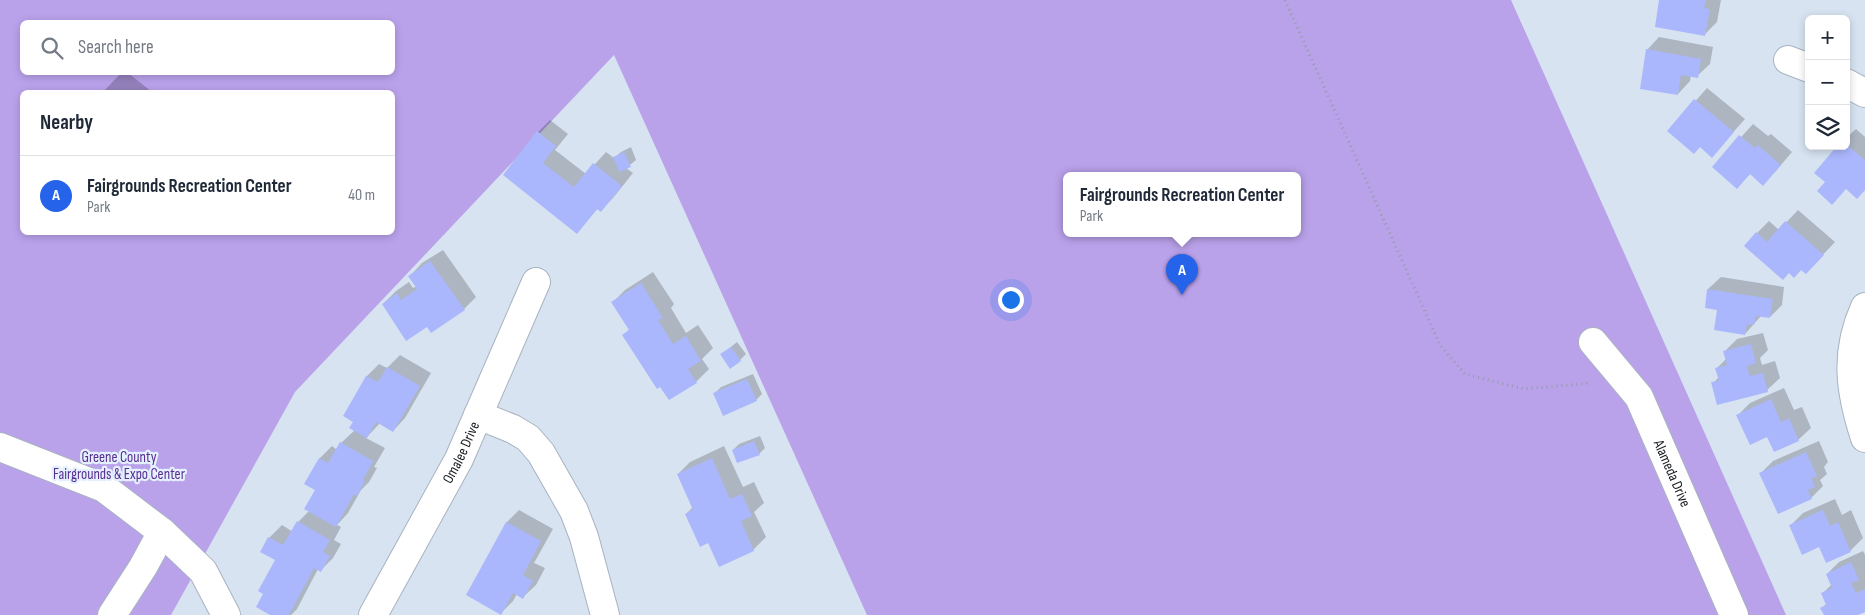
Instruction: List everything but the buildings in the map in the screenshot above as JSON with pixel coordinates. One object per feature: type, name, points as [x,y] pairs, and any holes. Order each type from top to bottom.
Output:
[{"type":"street","points":[[1850,85],[1865,93]]},
{"type":"street","name":"Omalee Drive","points":[[373,615],[459,460],[536,282]]},
{"type":"street","points":[[1865,307],[1858,324],[1851,362],[1852,387],[1865,438]]},
{"type":"street","name":"Alameda Drive","points":[[1593,342],[1639,397],[1734,615]]},
{"type":"street","points":[[478,415],[514,429],[528,438],[541,453],[574,511],[584,537],[605,615]]},
{"type":"street","points":[[0,447],[104,488],[162,532],[203,571],[226,615]]},
{"type":"street","points":[[112,615],[143,567],[162,532]]},
{"type":"path","points":[[1284,0],[1440,345],[1465,374],[1524,389],[1593,382]]},
{"type":"green space","name":"Greene County Fairgrounds & Expo Center","points":[[0,0],[1511,0],[1786,615],[867,615],[614,55],[295,392],[171,615],[0,615]]},
{"type":"place","name":"Fairgrounds Recreation Center","points":[[1182,295]]}]
